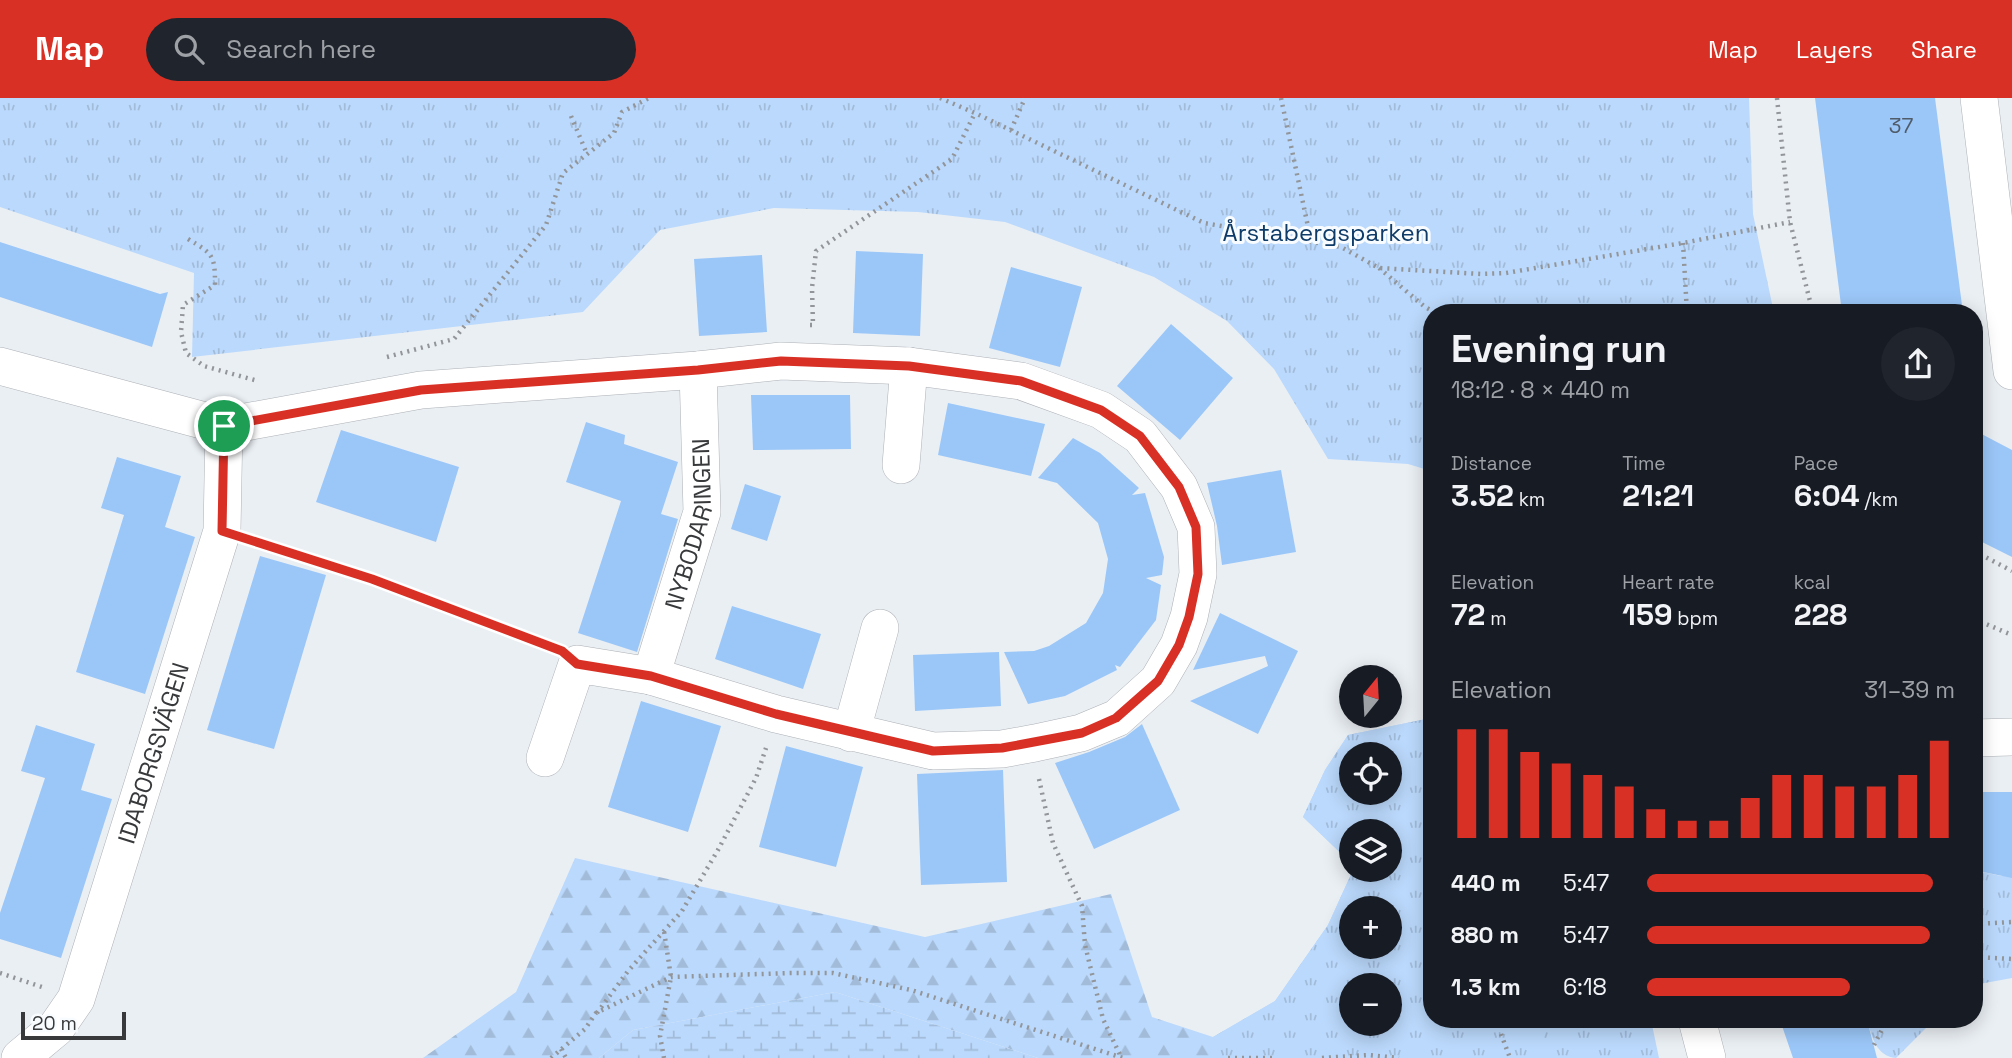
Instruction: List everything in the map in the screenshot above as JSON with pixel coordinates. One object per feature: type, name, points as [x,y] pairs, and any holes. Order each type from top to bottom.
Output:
[{"type":"street","points":[[1979,98],[2012,371]]},
{"type":"street","points":[[0,366],[224,426],[421,390],[698,370],[781,361],[909,366],[1021,381],[1101,410],[1140,436],[1179,487],[1196,527],[1198,574],[1189,617],[1179,645],[1158,681],[1116,718],[1082,733],[1002,748],[933,751],[776,714],[651,676],[577,664],[545,758]]},
{"type":"street","points":[[901,465],[909,366]]},
{"type":"street","name":"NYBODARINGEN","points":[[651,676],[702,512],[698,370]]},
{"type":"street","name":"IDABORGSVÄGEN","points":[[20,1058],[56,1028],[76,999],[222,531],[224,426]]},
{"type":"street","points":[[851,733],[880,628]]},
{"type":"street","points":[[1983,738],[2012,737]]},
{"type":"street","points":[[1699,1028],[1707,1058]]},
{"type":"path","points":[[378,359],[454,339],[546,225],[563,173],[614,133],[622,112],[649,98]]},
{"type":"path","points":[[940,98],[1203,223],[1341,247],[1379,268],[1423,305]]},
{"type":"path","points":[[1011,130],[1025,98]]},
{"type":"path","points":[[1281,98],[1311,241]]},
{"type":"path","points":[[1777,98],[1790,222],[1810,304]]},
{"type":"path","points":[[802,326],[813,325],[811,288],[816,251],[952,159],[975,113]]},
{"type":"path","points":[[571,116],[587,154]]},
{"type":"path","points":[[1379,268],[1506,273],[1790,222]]},
{"type":"path","points":[[188,239],[209,251],[215,265],[215,285],[183,305],[181,332],[186,353],[204,366],[265,383]]},
{"type":"path","points":[[1683,243],[1687,304]]},
{"type":"path","points":[[222,531],[372,579],[562,651],[577,664]]},
{"type":"path","points":[[1983,556],[2012,571]]},
{"type":"path","points":[[1983,623],[2012,635]]},
{"type":"path","points":[[551,1058],[585,1029],[628,971],[682,911],[756,778],[768,740]]},
{"type":"path","points":[[1039,776],[1053,843],[1082,906],[1085,945],[1103,1019],[1122,1058]]},
{"type":"path","points":[[1983,924],[2012,922]]},
{"type":"path","points":[[664,930],[671,976],[660,1036],[664,1058]]},
{"type":"path","points":[[1983,957],[2012,959]]},
{"type":"path","points":[[596,1013],[671,976],[833,973],[911,990],[1122,1058]]},
{"type":"path","points":[[1874,1045],[1882,1028]]},
{"type":"path","points":[[1501,1034],[1510,1058]]},
{"type":"path","points":[[561,1049],[565,1058]]},
{"type":"path","points":[[1322,1058],[1368,1055],[1399,1058]]},
{"type":"path","points":[[1228,1058],[1273,1058]]},
{"type":"green space","name":"Årstabergsparken","points":[[0,98],[1749,98],[1753,214],[1772,304],[1423,304],[1423,469],[1408,464],[1328,459],[1274,369],[1227,321],[1154,277],[1005,222],[918,212],[774,208],[660,230],[583,312],[192,357],[194,273],[0,207]]},
{"type":"green space","points":[[1423,720],[1423,755],[1402,852],[1402,819],[1339,819],[1339,852],[1303,817],[1325,770],[1339,749],[1339,805],[1402,805],[1402,742],[1343,742],[1348,735],[1382,728],[1402,728],[1402,724]]},
{"type":"green space","points":[[1423,720],[1423,1028],[1653,1028],[1659,1058],[1215,1058],[1213,1037],[1275,1001],[1328,925],[1339,901],[1339,959],[1402,959],[1402,896],[1341,896],[1348,882],[1402,882],[1402,819],[1339,819],[1339,852],[1303,817],[1325,770],[1339,749],[1339,805],[1402,805],[1402,742],[1343,742],[1348,735],[1382,728],[1402,728],[1402,724]]},
{"type":"green space","points":[[575,858],[925,937],[1111,894],[1152,1017],[1213,1037],[1275,1001],[1328,925],[1339,901],[1339,959],[1390,959],[1396,973],[1339,973],[1339,1036],[1386,1036],[1365,1058],[1038,1058],[835,992],[633,1030],[599,1058],[423,1058],[516,992]]},
{"type":"green space","points":[[1983,872],[2001,876],[2012,875],[2012,978],[1983,983]]},
{"type":"green space","points":[[1348,882],[1396,882],[1393,896],[1341,896]]},
{"type":"green space","points":[[1402,988],[1411,1009],[1402,1019]]},
{"type":"green space","points":[[835,992],[1038,1058],[599,1058],[633,1030]]},
{"type":"green space","points":[[1489,1028],[1545,1028],[1543,1039],[1528,1043]]},
{"type":"green space","points":[[1870,1028],[1926,1028],[1896,1058],[1879,1050]]},
{"type":"building","points":[[1815,98],[1935,98],[1962,304],[1841,304]]},
{"type":"building","points":[[0,242],[160,294],[168,292],[152,347],[0,297]]},
{"type":"building","points":[[856,251],[923,254],[920,336],[853,333]]},
{"type":"building","points":[[762,255],[767,332],[699,336],[694,259]]},
{"type":"building","points":[[1011,267],[1082,287],[1060,367],[989,348]]},
{"type":"building","points":[[1171,324],[1233,378],[1180,440],[1117,386]]},
{"type":"building","points":[[751,395],[850,395],[851,449],[753,450]]},
{"type":"building","points":[[948,403],[1045,424],[1031,476],[938,455]]},
{"type":"building","points":[[586,422],[625,435],[624,444],[678,462],[661,514],[678,519],[637,652],[578,633],[621,501],[566,482]]},
{"type":"building","points":[[341,430],[459,467],[436,542],[316,502]]},
{"type":"building","points":[[1983,435],[2012,450],[2012,557],[1983,542]]},
{"type":"building","points":[[1073,438],[1100,453],[1139,488],[1132,495],[1145,493],[1164,557],[1162,575],[1146,578],[1161,585],[1156,620],[1120,667],[1115,665],[1117,670],[1065,696],[1028,704],[1004,652],[1034,651],[1049,646],[1086,623],[1103,593],[1108,559],[1098,523],[1057,483],[1038,478]]},
{"type":"building","points":[[117,457],[181,476],[165,527],[195,537],[145,694],[76,672],[124,515],[101,508]]},
{"type":"building","points":[[1281,470],[1296,552],[1222,565],[1207,483]]},
{"type":"building","points":[[745,484],[781,496],[767,541],[731,529]]},
{"type":"building","points":[[260,556],[326,575],[274,749],[207,730]]},
{"type":"building","points":[[732,606],[821,634],[803,689],[715,659]]},
{"type":"building","points":[[1220,613],[1298,651],[1258,734],[1190,701],[1268,666],[1265,656],[1193,670]]},
{"type":"building","points":[[999,652],[1001,706],[915,711],[913,655]]},
{"type":"building","points":[[641,701],[721,726],[688,832],[608,807]]},
{"type":"building","points":[[1142,724],[1180,810],[1094,849],[1055,763],[1125,737]]},
{"type":"building","points":[[36,725],[95,744],[81,790],[112,799],[61,958],[0,939],[0,913],[45,778],[21,771]]},
{"type":"building","points":[[786,746],[863,767],[836,867],[759,847]]},
{"type":"building","points":[[1003,770],[1007,882],[921,885],[917,774]]},
{"type":"building","points":[[1983,792],[2012,792],[2012,878],[1983,872]]},
{"type":"building","points":[[1783,1028],[1869,1028],[1877,1058],[1793,1058]]},
{"type":"route","points":[[781,361],[909,366],[1021,381],[1101,410],[1140,436],[1179,487],[1196,527],[1198,574],[1189,617],[1179,645],[1158,681],[1116,718],[1082,733],[1035,743],[1002,748],[933,751],[776,714],[651,676],[577,664],[562,651],[372,579],[222,531],[224,426],[421,390],[698,370],[781,361]]}]
